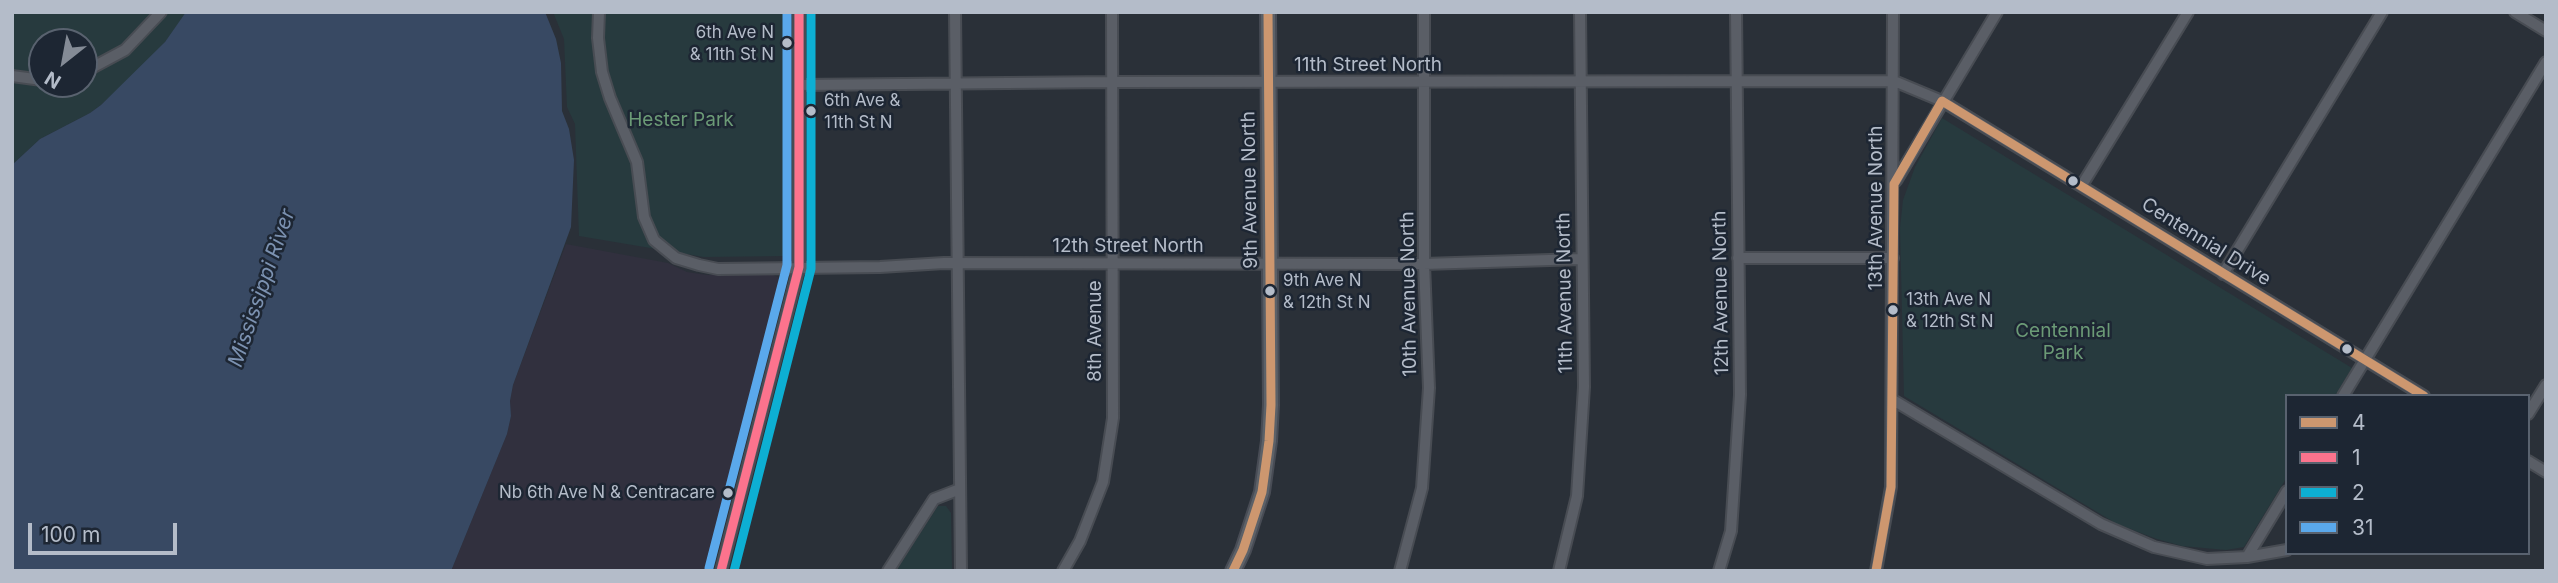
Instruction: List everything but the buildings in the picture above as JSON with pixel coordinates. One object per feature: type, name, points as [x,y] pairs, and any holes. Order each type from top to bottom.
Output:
[{"type":"main road","name":"9th Avenue North","points":[[1233,571],[1256,512],[1268,454],[1271,405],[1268,12]]},
{"type":"street","points":[[98,64],[125,50],[161,12]]},
{"type":"street","name":"12th Street North","points":[[599,12],[602,72],[637,162],[644,216],[654,240],[677,258],[718,269],[958,263],[1270,265],[1581,259]]},
{"type":"street","points":[[720,571],[799,267],[799,12]]},
{"type":"street","points":[[955,12],[961,571]]},
{"type":"street","name":"8th Avenue","points":[[1063,571],[1080,541],[1103,482],[1113,418],[1112,12]]},
{"type":"street","name":"10th Avenue North","points":[[1400,571],[1422,488],[1429,388],[1424,264],[1424,12]]},
{"type":"street","name":"11th Avenue North","points":[[1559,571],[1577,496],[1584,387],[1580,12]]},
{"type":"street","name":"12th Avenue North","points":[[1719,571],[1731,531],[1740,395],[1736,12]]},
{"type":"street","name":"13th Avenue North","points":[[1876,571],[1891,487],[1895,81],[1893,12]]},
{"type":"street","points":[[1894,184],[1997,12]]},
{"type":"street","points":[[2082,185],[2188,12]]},
{"type":"street","points":[[2223,274],[2382,12]]},
{"type":"street","points":[[2515,12],[2546,31]]},
{"type":"street","points":[[2344,394],[2546,62]]},
{"type":"street","name":"11th Street North","points":[[799,85],[1895,81]]},
{"type":"street","name":"Centennial Drive","points":[[1895,81],[1942,101],[2421,394]]},
{"type":"street","points":[[1738,258],[1894,258]]},
{"type":"street","points":[[2530,411],[2546,385]]},
{"type":"street","points":[[1892,400],[2101,524],[2154,547],[2208,565],[2285,550]]},
{"type":"street","points":[[2530,462],[2546,472]]},
{"type":"street","points":[[888,571],[934,499],[960,489]]},
{"type":"street","points":[[2247,557],[2285,494]]},
{"type":"shaded area","points":[[566,244],[668,263],[687,272],[707,275],[771,274],[778,277],[782,283],[705,571],[451,571],[507,434],[513,385]]},
{"type":"green space","points":[[12,12],[187,12],[141,68],[101,105],[40,139],[12,165]]},
{"type":"green space","name":"Hester Park","points":[[553,12],[788,12],[788,256],[704,257],[579,236],[575,124],[567,107],[564,39]]},
{"type":"green space","name":"Centennial Park","points":[[1942,118],[2352,368],[2336,394],[2285,394],[2285,480],[2244,547],[2226,550],[2182,546],[2117,524],[1904,396],[1900,228],[1903,200],[1915,167]]},
{"type":"green space","points":[[938,506],[946,506],[951,513],[952,571],[896,571]]},
{"type":"water","name":"Mississippi River","points":[[186,12],[545,12],[556,39],[561,63],[562,111],[569,129],[574,160],[571,227],[513,385],[507,434],[451,571],[12,571],[12,165],[40,139],[101,105],[165,42]]},
{"type":"transit line","name":"31","points":[[709,568],[787,265],[787,12]]},
{"type":"transit line","name":"1","points":[[721,571],[799,267],[799,12]]},
{"type":"transit line","name":"2","points":[[734,571],[811,269],[811,12]]},
{"type":"transit line","name":"4","points":[[1233,571],[1243,550],[1262,492],[1269,441],[1268,12]]},
{"type":"transit line","name":"4","points":[[1876,571],[1891,487],[1894,184],[1942,101],[2421,394]]},
{"type":"place","name":"6th Ave N & 11th St N","points":[[787,43]]},
{"type":"place","name":"6th Ave & 11th St N","points":[[811,111]]},
{"type":"place","name":"9th Ave N & 12th St N","points":[[1270,291]]},
{"type":"place","name":"13th Ave N & 12th St N","points":[[1893,310]]},
{"type":"place","name":"Nb 6th Ave N & Centracare","points":[[728,493]]}]
